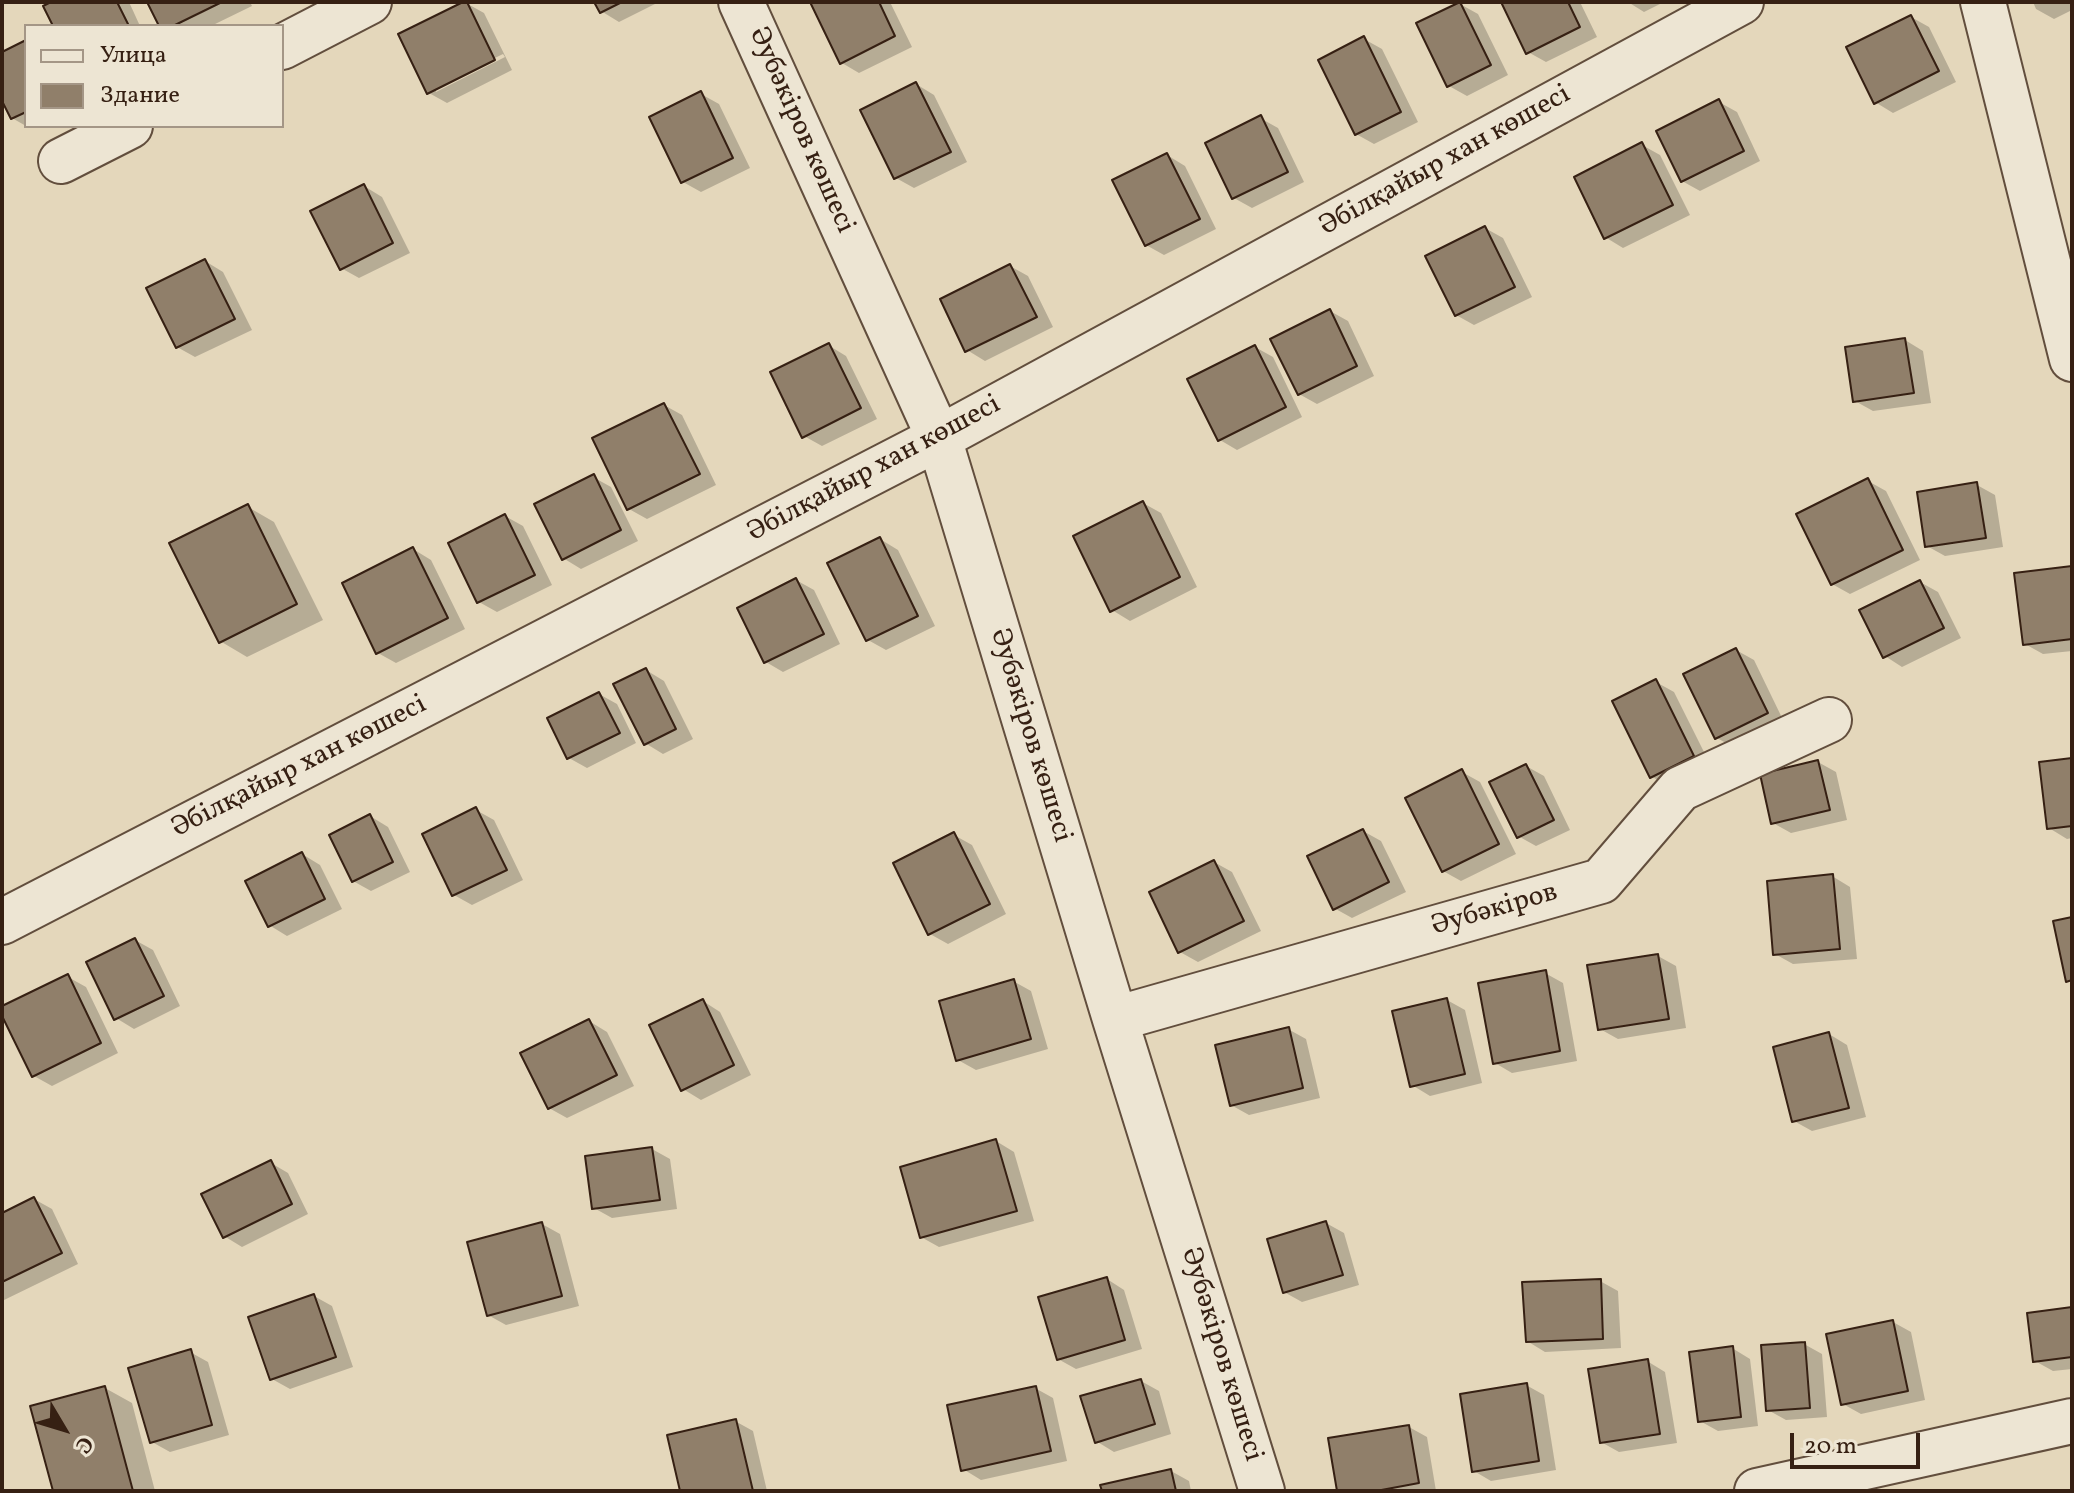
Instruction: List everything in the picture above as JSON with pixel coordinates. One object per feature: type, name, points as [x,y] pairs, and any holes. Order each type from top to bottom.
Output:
[{"type":"street","points":[[284,46],[369,2]]},
{"type":"street","name":"Әубәкіров көшесі","points":[[741,2],[939,438],[1262,1491]]},
{"type":"street","name":"Әбілқайыр хан көшесі","points":[[2,922],[939,438],[1741,2]]},
{"type":"street","points":[[1983,2],[2072,359]]},
{"type":"street","points":[[61,161],[126,128]]},
{"type":"street","name":"Әубәкіров","points":[[1115,1019],[1601,881],[1680,789],[1829,720]]},
{"type":"street","points":[[1757,1491],[2072,1421]]},
{"type":"building","points":[[51,2],[117,2],[128,24],[52,24],[43,6]]},
{"type":"building","points":[[147,2],[222,2],[177,24],[158,24]]},
{"type":"building","points":[[467,2],[495,60],[427,94],[398,34]]},
{"type":"building","points":[[594,2],[622,2],[600,13]]},
{"type":"building","points":[[810,2],[879,2],[895,36],[840,64]]},
{"type":"building","points":[[1460,2],[1491,65],[1447,87],[1416,23]]},
{"type":"building","points":[[1501,2],[1568,2],[1580,27],[1526,54]]},
{"type":"building","points":[[1911,15],[1939,71],[1874,104],[1846,47]]},
{"type":"building","points":[[1364,36],[1401,112],[1355,135],[1318,60]]},
{"type":"building","points":[[24,41],[24,113],[11,119],[2,101],[2,52]]},
{"type":"building","points":[[916,82],[951,152],[894,179],[860,110]]},
{"type":"building","points":[[701,91],[733,158],[681,183],[649,117]]},
{"type":"building","points":[[1719,99],[1744,151],[1681,182],[1656,131]]},
{"type":"building","points":[[1261,115],[1288,172],[1232,199],[1205,143]]},
{"type":"building","points":[[1642,142],[1673,205],[1604,239],[1574,177]]},
{"type":"building","points":[[1167,153],[1200,219],[1145,246],[1112,180]]},
{"type":"building","points":[[364,184],[393,243],[340,270],[310,211]]},
{"type":"building","points":[[1485,226],[1515,287],[1455,316],[1425,256]]},
{"type":"building","points":[[205,259],[235,319],[176,348],[146,288]]},
{"type":"building","points":[[1010,264],[1037,317],[965,352],[940,299]]},
{"type":"building","points":[[1330,309],[1357,366],[1298,395],[1270,339]]},
{"type":"building","points":[[1905,338],[1914,393],[1853,402],[1845,347]]},
{"type":"building","points":[[829,343],[861,408],[802,438],[770,372]]},
{"type":"building","points":[[1255,345],[1286,407],[1218,441],[1187,379]]},
{"type":"building","points":[[664,403],[700,474],[627,510],[592,438]]},
{"type":"building","points":[[594,474],[621,530],[562,560],[534,504]]},
{"type":"building","points":[[1868,478],[1903,550],[1831,585],[1796,514]]},
{"type":"building","points":[[1977,482],[1986,538],[1925,547],[1917,492]]},
{"type":"building","points":[[1143,501],[1180,577],[1110,612],[1073,536]]},
{"type":"building","points":[[248,504],[297,604],[219,643],[169,543]]},
{"type":"building","points":[[505,514],[535,575],[477,603],[448,543]]},
{"type":"building","points":[[880,537],[918,616],[866,641],[827,563]]},
{"type":"building","points":[[413,547],[448,618],[376,654],[342,583]]},
{"type":"building","points":[[2072,566],[2072,639],[2023,645],[2014,573]]},
{"type":"building","points":[[796,578],[824,634],[764,663],[737,608]]},
{"type":"building","points":[[1920,580],[1944,628],[1883,658],[1859,610]]},
{"type":"building","points":[[1736,648],[1768,713],[1715,739],[1683,674]]},
{"type":"building","points":[[646,668],[676,729],[644,745],[613,684]]},
{"type":"building","points":[[1656,679],[1694,756],[1650,778],[1612,701]]},
{"type":"building","points":[[599,692],[620,733],[567,759],[547,718]]},
{"type":"building","points":[[2072,758],[2072,826],[2047,829],[2039,762]]},
{"type":"building","points":[[1818,760],[1830,810],[1771,824],[1760,774]]},
{"type":"building","points":[[1526,764],[1554,820],[1517,838],[1489,782]]},
{"type":"building","points":[[1462,769],[1499,844],[1442,872],[1405,798]]},
{"type":"building","points":[[476,807],[507,870],[452,896],[422,834]]},
{"type":"building","points":[[370,814],[393,862],[352,882],[329,835]]},
{"type":"building","points":[[1363,829],[1389,882],[1333,910],[1307,856]]},
{"type":"building","points":[[954,832],[990,904],[928,935],[893,863]]},
{"type":"building","points":[[302,852],[325,899],[268,927],[245,881]]},
{"type":"building","points":[[1214,860],[1244,921],[1178,953],[1149,892]]},
{"type":"building","points":[[1833,874],[1840,949],[1773,955],[1767,881]]},
{"type":"building","points":[[2072,917],[2072,980],[2066,982],[2053,921]]},
{"type":"building","points":[[135,938],[164,996],[114,1020],[86,962]]},
{"type":"building","points":[[1658,954],[1669,1019],[1598,1030],[1587,965]]},
{"type":"building","points":[[1546,970],[1560,1051],[1493,1064],[1478,983]]},
{"type":"building","points":[[68,974],[101,1043],[32,1077],[2,1016],[2,1006]]},
{"type":"building","points":[[1014,979],[1031,1039],[956,1061],[939,1001]]},
{"type":"building","points":[[1447,998],[1465,1074],[1410,1087],[1392,1011]]},
{"type":"building","points":[[703,999],[734,1065],[681,1091],[649,1025]]},
{"type":"building","points":[[589,1019],[617,1075],[548,1109],[520,1053]]},
{"type":"building","points":[[1289,1027],[1303,1088],[1230,1106],[1215,1045]]},
{"type":"building","points":[[1829,1032],[1849,1108],[1792,1122],[1773,1047]]},
{"type":"building","points":[[996,1139],[1017,1211],[920,1238],[900,1167]]},
{"type":"building","points":[[652,1147],[660,1200],[592,1209],[585,1156]]},
{"type":"building","points":[[271,1160],[292,1204],[223,1238],[201,1194]]},
{"type":"building","points":[[34,1197],[62,1253],[2,1282],[2,1213]]},
{"type":"building","points":[[1326,1221],[1343,1275],[1283,1293],[1267,1239]]},
{"type":"building","points":[[542,1222],[562,1296],[487,1316],[467,1242]]},
{"type":"building","points":[[1107,1277],[1125,1340],[1057,1360],[1038,1297]]},
{"type":"building","points":[[1601,1279],[1603,1339],[1526,1342],[1522,1282]]},
{"type":"building","points":[[314,1294],[336,1357],[270,1380],[248,1317]]},
{"type":"building","points":[[2072,1307],[2072,1357],[2033,1362],[2027,1313]]},
{"type":"building","points":[[1893,1320],[1908,1391],[1841,1405],[1826,1334]]},
{"type":"building","points":[[1805,1342],[1810,1408],[1766,1411],[1761,1345]]},
{"type":"building","points":[[1733,1346],[1741,1417],[1698,1422],[1689,1352]]},
{"type":"building","points":[[191,1349],[212,1425],[150,1443],[128,1368]]},
{"type":"building","points":[[1648,1359],[1660,1434],[1600,1443],[1588,1369]]},
{"type":"building","points":[[1141,1379],[1155,1424],[1095,1443],[1080,1396]]},
{"type":"building","points":[[1527,1383],[1539,1461],[1472,1472],[1460,1394]]},
{"type":"building","points":[[105,1386],[133,1491],[53,1491],[30,1406]]},
{"type":"building","points":[[1036,1386],[1051,1451],[961,1471],[947,1405]]},
{"type":"building","points":[[736,1419],[753,1491],[680,1491],[667,1435]]},
{"type":"building","points":[[1409,1425],[1419,1483],[1376,1491],[1337,1491],[1328,1438]]},
{"type":"building","points":[[1171,1469],[1176,1491],[1102,1491],[1100,1485]]}]
